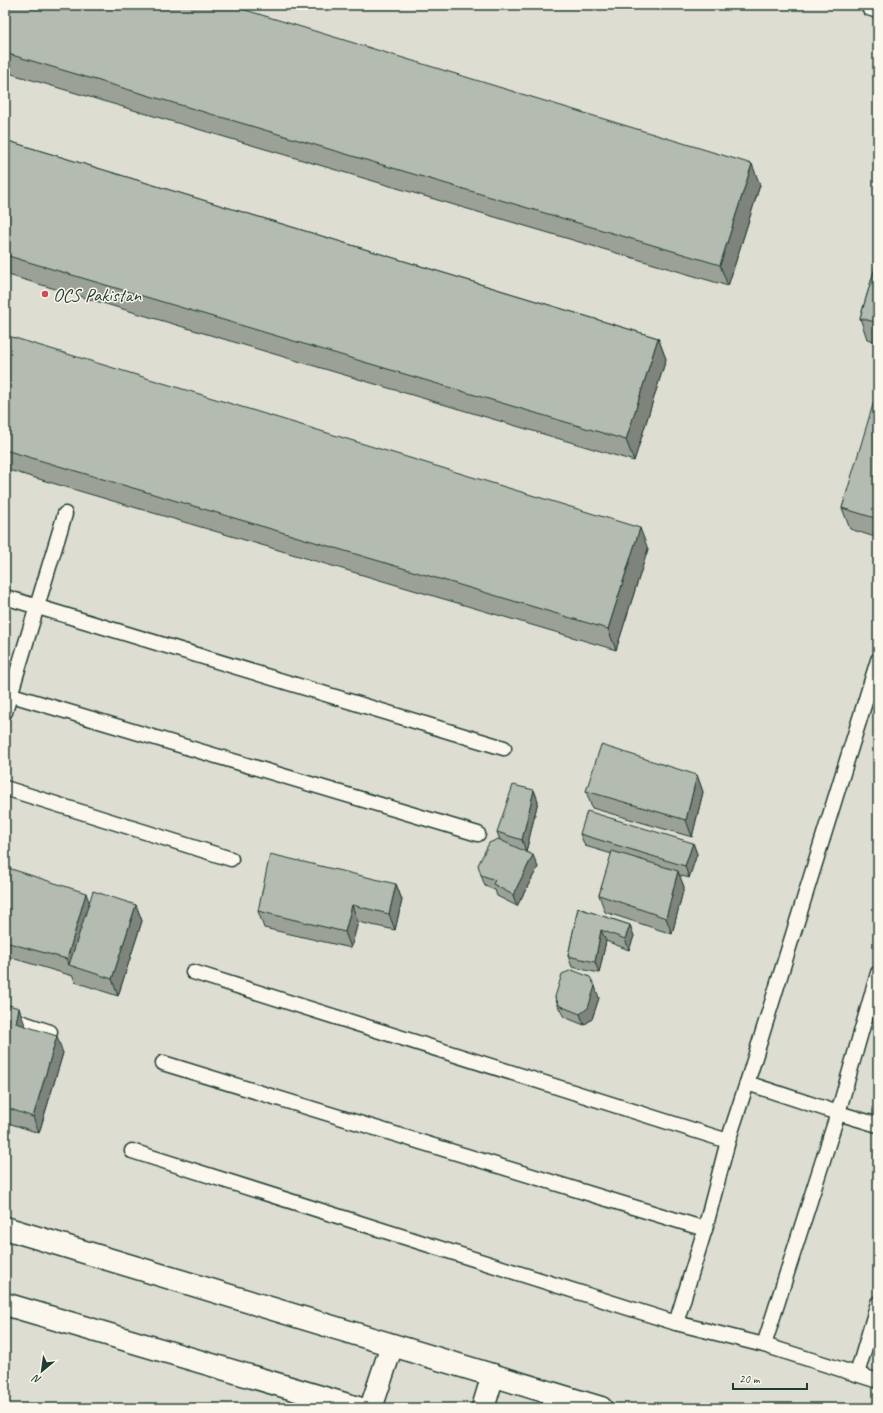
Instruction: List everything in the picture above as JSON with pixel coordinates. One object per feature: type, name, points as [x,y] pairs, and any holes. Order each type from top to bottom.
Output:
[{"type":"street","points":[[872,5],[878,7]]},
{"type":"street","points":[[5,1228],[601,1408]]},
{"type":"street","points":[[5,1304],[358,1408]]},
{"type":"street","points":[[371,1408],[392,1345]]},
{"type":"street","points":[[483,1408],[494,1375]]},
{"type":"lane","points":[[5,712],[8,694],[37,607],[65,514]]},
{"type":"lane","points":[[5,597],[504,748]]},
{"type":"lane","points":[[676,1323],[705,1228],[728,1141],[878,660]]},
{"type":"lane","points":[[8,694],[478,834]]},
{"type":"lane","points":[[5,788],[231,859]]},
{"type":"lane","points":[[193,972],[728,1141]]},
{"type":"lane","points":[[764,1345],[838,1113],[878,974]]},
{"type":"lane","points":[[5,1017],[50,1032]]},
{"type":"lane","points":[[163,1063],[705,1228]]},
{"type":"lane","points":[[747,1083],[878,1125]]},
{"type":"lane","points":[[132,1151],[676,1323],[764,1345],[878,1381]]},
{"type":"lane","points":[[857,1374],[878,1303]]},
{"type":"shaded area","points":[[5,5],[878,5],[878,1408],[5,1408]]},
{"type":"building","points":[[5,5],[229,5],[752,164],[720,265],[5,53]]},
{"type":"building","points":[[5,140],[658,338],[626,440],[5,255]]},
{"type":"building","points":[[878,258],[878,323],[860,318]]},
{"type":"building","points":[[5,335],[640,528],[608,629],[5,450]]},
{"type":"building","points":[[874,401],[878,402],[878,519],[842,508]]},
{"type":"building","points":[[601,745],[697,775],[686,820],[586,791]]},
{"type":"building","points":[[513,785],[534,790],[522,840],[497,832]]},
{"type":"building","points":[[587,811],[693,843],[685,866],[580,834]]},
{"type":"building","points":[[498,839],[533,855],[513,895],[493,884],[495,880],[481,875],[478,865],[489,843]]},
{"type":"building","points":[[612,851],[678,871],[666,918],[599,895]]},
{"type":"building","points":[[270,854],[396,884],[389,914],[352,905],[345,932],[258,911]]},
{"type":"building","points":[[5,867],[86,893],[67,959],[5,942]]},
{"type":"building","points":[[93,891],[136,905],[112,979],[69,965]]},
{"type":"building","points":[[578,908],[630,925],[625,939],[601,930],[595,962],[568,956]]},
{"type":"building","points":[[572,970],[590,977],[595,986],[588,1008],[580,1014],[560,1006],[555,997],[562,974]]},
{"type":"building","points":[[5,1004],[19,1008],[16,1023],[57,1036],[33,1117],[5,1107]]},
{"type":"place","name":"OCS Pakistan","points":[[45,294]]}]
